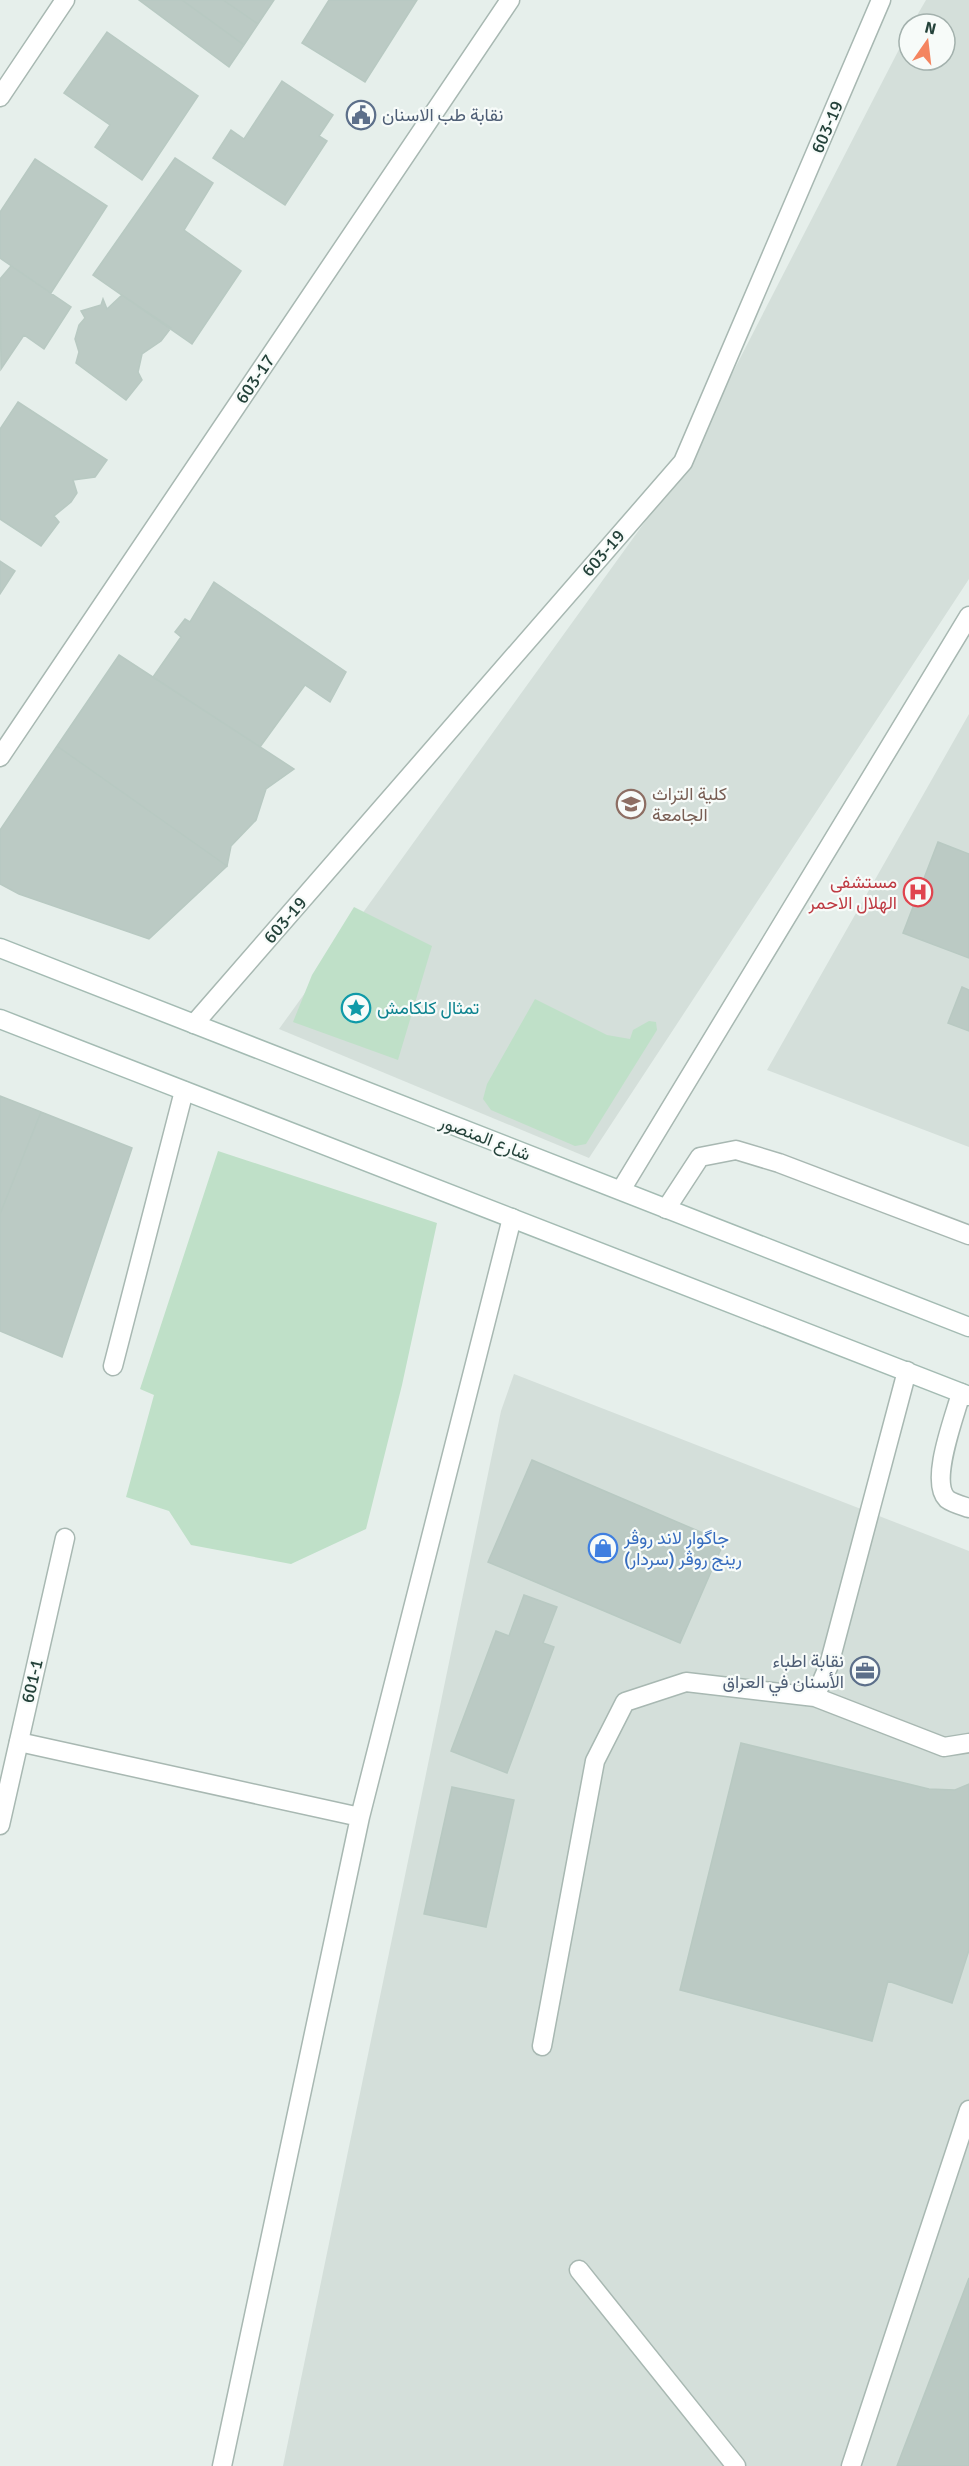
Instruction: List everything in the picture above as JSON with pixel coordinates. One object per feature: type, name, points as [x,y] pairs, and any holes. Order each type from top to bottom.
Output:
[{"type":"street","points":[[0,97],[65,0]]},
{"type":"street","name":"603-17","points":[[0,757],[510,0]]},
{"type":"street","name":"603-19","points":[[194,1024],[683,462],[880,0]]},
{"type":"street","points":[[621,1190],[969,616]]},
{"type":"street","name":"شارع المنصور","points":[[0,948],[969,1327]]},
{"type":"street","points":[[0,1019],[965,1394],[940,1472],[942,1489],[948,1500],[969,1508]]},
{"type":"street","points":[[113,1366],[184,1091]]},
{"type":"street","points":[[666,1209],[700,1157],[736,1150],[779,1163],[969,1235]]},
{"type":"street","points":[[222,2466],[360,1817],[512,1218]]},
{"type":"street","points":[[815,1697],[829,1665],[906,1371]]},
{"type":"street","name":"601-1","points":[[0,1825],[65,1538]]},
{"type":"street","points":[[542,2046],[595,1761],[625,1702],[686,1682],[815,1697],[945,1747],[969,1743]]},
{"type":"street","points":[[19,1742],[360,1817]]},
{"type":"street","points":[[851,2466],[969,2110]]},
{"type":"street","points":[[579,2270],[736,2466]]},
{"type":"shaded area","name":"كلية التراث الجامعة","points":[[926,0],[969,0],[969,579],[589,1158],[279,1029],[683,469],[897,53],[897,72],[957,72],[957,12],[919,12]]},
{"type":"shaded area","name":"مستشفى الهلال الاحمر","points":[[969,714],[969,1147],[767,1070]]},
{"type":"shaded area","points":[[514,1374],[969,1551],[969,2466],[283,2466],[501,1411]]},
{"type":"green space","points":[[354,907],[432,946],[398,1060],[293,1022],[312,975]]},
{"type":"green space","points":[[535,999],[607,1035],[630,1039],[633,1030],[649,1021],[656,1022],[657,1030],[586,1144],[575,1146],[491,1110],[483,1099],[487,1084]]},
{"type":"green space","points":[[218,1151],[437,1223],[402,1385],[366,1529],[291,1564],[191,1545],[169,1511],[126,1497],[154,1395],[140,1389]]},
{"type":"building","points":[[139,0],[182,0],[244,45],[229,67]]},
{"type":"building","points":[[182,0],[223,0],[258,24],[244,45]]},
{"type":"building","points":[[223,0],[274,0],[258,24]]},
{"type":"building","points":[[329,0],[417,0],[365,82],[302,43]]},
{"type":"building","points":[[107,32],[198,96],[142,180],[95,147],[110,125],[64,93]]},
{"type":"building","points":[[282,81],[333,115],[319,136],[327,141],[285,205],[213,158],[231,130],[244,139]]},
{"type":"building","points":[[175,158],[213,183],[184,230],[241,271],[192,344],[93,275]]},
{"type":"building","points":[[35,159],[107,206],[51,293],[0,258],[0,212]]},
{"type":"building","points":[[11,266],[71,307],[44,349],[24,335],[1,369],[0,279]]},
{"type":"building","points":[[122,295],[171,328],[161,341],[142,354],[138,372],[142,380],[126,400],[76,363],[79,352],[75,339],[79,325],[85,318],[81,311],[101,305],[103,299],[107,309]]},
{"type":"building","points":[[18,402],[107,460],[95,477],[73,480],[77,493],[71,502],[54,516],[59,522],[41,546],[0,519],[0,429]]},
{"type":"building","points":[[0,561],[15,571],[0,594]]},
{"type":"building","points":[[214,582],[346,672],[330,702],[305,685],[260,747],[153,677],[181,637],[175,632],[185,619],[190,622]]},
{"type":"building","points":[[119,655],[294,769],[266,789],[256,820],[231,846],[227,866],[57,746]]},
{"type":"building","points":[[57,746],[227,866],[149,939],[19,894],[0,884],[0,830]]},
{"type":"building","points":[[938,842],[969,854],[969,958],[903,933]]},
{"type":"building","points":[[962,987],[969,990],[969,1031],[948,1023]]},
{"type":"building","points":[[0,1096],[41,1112],[0,1214]]},
{"type":"building","points":[[41,1112],[132,1148],[62,1357],[0,1331],[0,1214]]},
{"type":"building","points":[[532,1460],[724,1542],[680,1643],[488,1562]]},
{"type":"building","points":[[524,1595],[557,1607],[543,1643],[554,1647],[507,1773],[451,1751],[496,1631],[509,1636]]},
{"type":"building","points":[[741,1743],[929,1789],[955,1790],[969,1784],[969,1950],[952,2003],[888,1981],[872,2041],[680,1990]]},
{"type":"building","points":[[452,1787],[514,1800],[486,1927],[424,1914]]},
{"type":"building","points":[[969,2278],[969,2466],[897,2466]]},
{"type":"place","name":"نقابة طب الاسنان","points":[[361,115]]},
{"type":"place","name":"كلية التراث الجامعة","points":[[631,804]]},
{"type":"place","name":"مستشفى الهلال الاحمر","points":[[918,892]]},
{"type":"place","name":"تمثال كلكامش","points":[[356,1008]]},
{"type":"place","name":"جاگوار لاند روڤر رينج روڤر (سردار)","points":[[603,1548]]},
{"type":"place","name":"نقابة اطباء الأسنان في العراق","points":[[865,1671]]}]
